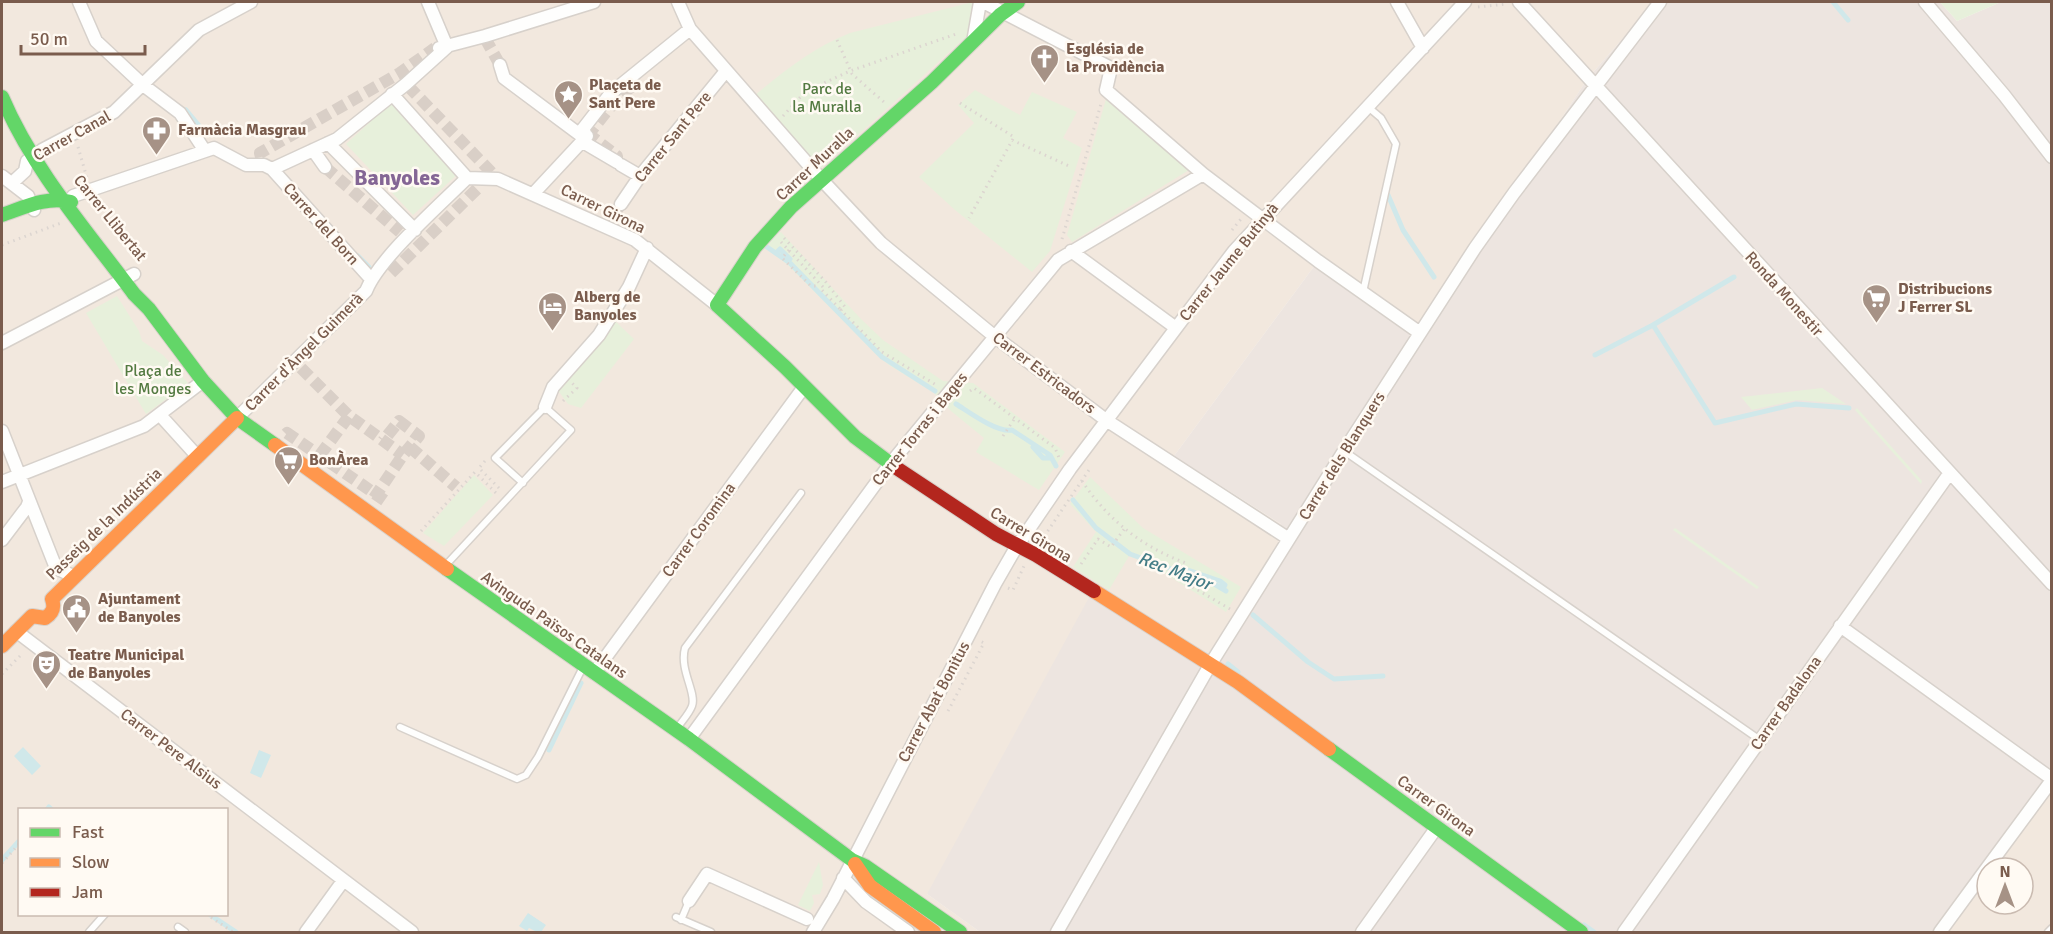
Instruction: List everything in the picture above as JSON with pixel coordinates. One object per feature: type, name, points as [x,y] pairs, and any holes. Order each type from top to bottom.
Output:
[{"type":"street","points":[[79,2],[96,41],[143,85],[180,113],[205,151]]},
{"type":"street","name":"Carrer Canal","points":[[30,158],[114,112],[199,30],[251,2]]},
{"type":"street","points":[[428,2],[441,47]]},
{"type":"street","points":[[2,215],[34,207],[51,199],[68,197],[214,148],[246,165],[266,164],[314,150],[337,139],[392,94],[441,47],[485,37],[594,2]]},
{"type":"street","name":"Carrer Estricadors","points":[[678,2],[690,29],[821,179],[881,243],[994,336],[1106,420],[1290,539]]},
{"type":"street","points":[[972,43],[982,2],[1111,68],[1106,90],[1203,174],[1420,333]]},
{"type":"street","name":"Carrer Muralla","points":[[717,305],[755,246],[771,228],[821,179],[956,61],[1001,11],[1018,2]]},
{"type":"street","points":[[1397,2],[1423,48]]},
{"type":"street","name":"Carrer Jaume Butinyà","points":[[1018,545],[1106,420],[1234,251],[1262,218],[1465,2]]},
{"type":"street","name":"Ronda Monestir","points":[[1519,2],[2052,584]]},
{"type":"street","name":"Carrer dels Blanquers","points":[[1057,933],[1210,665],[1344,450],[1475,248],[1660,2]]},
{"type":"street","points":[[1925,2],[2004,95],[2052,157]]},
{"type":"street","points":[[533,194],[584,136],[611,93],[627,83],[690,29]]},
{"type":"street","points":[[500,65],[504,78],[617,162],[640,176]]},
{"type":"street","name":"Carrer Sant Pere","points":[[621,204],[640,176],[726,71]]},
{"type":"street","points":[[392,94],[467,178]]},
{"type":"street","name":"Carrer Llibertat","points":[[2,97],[30,158],[68,197]]},
{"type":"street","points":[[328,143],[408,237]]},
{"type":"street","points":[[314,150],[325,167]]},
{"type":"street","points":[[30,158],[25,171],[7,180],[28,196],[34,207]]},
{"type":"street","name":"Carrer Llibertat","points":[[30,158],[68,197],[141,290],[149,309]]},
{"type":"street","name":"Carrer del Born","points":[[266,164],[371,279]]},
{"type":"street","points":[[34,207],[44,187],[44,172]]},
{"type":"street","name":"Carrer Torras i Bages","points":[[688,739],[890,464],[1058,260],[1203,174]]},
{"type":"street","name":"Carrer Girona","points":[[467,178],[488,178],[533,194],[607,226],[647,248],[717,305],[785,367],[855,437],[890,464],[996,534],[1032,553],[1238,682],[1581,933]]},
{"type":"street","name":"Carrer d'Àngel Guimerà","points":[[237,418],[298,365],[321,336],[366,291],[371,279],[408,237],[467,178]]},
{"type":"street","points":[[545,407],[553,387],[598,335],[629,287],[647,248]]},
{"type":"street","points":[[1071,251],[1176,328]]},
{"type":"street","points":[[371,279],[391,273]]},
{"type":"street","points":[[2,344],[129,277]]},
{"type":"street","name":"Carrer Llibertat","points":[[129,277],[134,294],[149,309],[203,381],[237,418]]},
{"type":"street","points":[[2,482],[144,426],[203,381]]},
{"type":"street","name":"Carrer Coromina","points":[[589,669],[804,387]]},
{"type":"street","points":[[160,415],[198,457]]},
{"type":"street","name":"Passeig de la Indústria","points":[[2,646],[32,616],[45,618],[51,614],[54,606],[51,599],[237,418]]},
{"type":"street","name":"Avinguda Països Catalans","points":[[237,418],[676,730],[852,860],[865,866],[960,933]]},
{"type":"street","points":[[2,431],[56,568],[75,578]]},
{"type":"street","name":"Carrer Badalona","points":[[1624,933],[1949,474]]},
{"type":"street","points":[[2,540],[29,502]]},
{"type":"street","name":"Carrer Abat Bonitus","points":[[813,933],[995,584],[1018,545]]},
{"type":"street","points":[[1840,626],[2052,779],[1996,856]]},
{"type":"street","name":"Carrer Pere Alsius","points":[[16,631],[412,933]]},
{"type":"street","points":[[1362,933],[1437,827]]},
{"type":"street","name":"Avinguda Països Catalans","points":[[852,860],[870,886],[934,933]]},
{"type":"street","points":[[689,901],[706,874],[807,919]]},
{"type":"street","points":[[843,878],[866,902],[908,933]]},
{"type":"street","name":"Avinguda Països Catalans","points":[[843,878],[879,884],[948,933]]},
{"type":"street","points":[[306,933],[343,881]]},
{"type":"street","points":[[1940,933],[1975,885]]},
{"type":"lane","points":[[1363,292],[1396,144],[1381,118],[1368,107]]},
{"type":"lane","points":[[445,567],[523,483],[571,430],[545,407],[495,458],[523,483]]},
{"type":"lane","points":[[1344,450],[1760,741]]},
{"type":"lane","points":[[676,730],[693,705],[693,695],[682,662],[685,648],[801,494]]},
{"type":"lane","points":[[400,728],[517,779],[526,775],[538,757],[589,669]]},
{"type":"lane","points":[[689,901],[678,919],[711,933]]},
{"type":"lane","points":[[88,933],[104,916]]},
{"type":"lane","points":[[178,927],[185,933]]},
{"type":"lane","points":[[2049,933],[2052,928]]},
{"type":"path","points":[[1471,14],[1479,6],[1505,5],[1509,2]]},
{"type":"path","points":[[781,119],[805,92],[850,71],[975,27]]},
{"type":"path","points":[[837,40],[850,71],[896,113]]},
{"type":"path","points":[[1071,251],[1061,243],[1106,90]]},
{"type":"path","points":[[960,103],[1014,137],[969,218]]},
{"type":"path","points":[[74,134],[90,190]]},
{"type":"path","points":[[1012,140],[1069,166]]},
{"type":"path","points":[[2,245],[67,221]]},
{"type":"path","points":[[841,310],[845,307],[825,281],[784,238],[779,236],[780,240],[823,287],[821,289],[841,310],[882,352],[961,398],[974,388],[1015,418],[1055,448],[1059,458],[1082,480],[1106,511],[1125,528],[1161,553],[1186,563],[1179,579],[1241,616]]},
{"type":"path","points":[[789,250],[782,258],[811,286],[817,286]]},
{"type":"path","points":[[565,399],[578,388]]},
{"type":"path","points":[[1003,436],[1015,418]]},
{"type":"path","points":[[1005,587],[1014,590],[1032,553],[1095,462]]},
{"type":"path","points":[[479,468],[507,497]]},
{"type":"path","points":[[418,534],[475,472],[497,494]]},
{"type":"path","points":[[1071,578],[1098,539],[1111,547],[1125,528]]},
{"type":"path","points":[[945,716],[984,643],[979,641]]},
{"type":"path","points":[[2,863],[18,845]]},
{"type":"path","points":[[208,916],[233,933]]},
{"type":"shaded area","points":[[2,2],[1655,2],[1588,78],[1420,333],[1318,261],[1174,456],[1281,524],[1277,553],[1208,662],[927,894],[980,932],[2,932]]},
{"type":"shaded area","points":[[1655,2],[1940,2],[1957,21],[2001,2],[2051,2],[2051,780],[1996,856],[1975,856],[1975,884],[1940,932],[980,932],[927,894],[1092,592],[1208,661],[1277,553],[1281,524],[1174,456],[1318,261],[1420,333],[1588,78]]},
{"type":"shaded area","points":[[2051,780],[2051,932],[1940,932],[1975,884],[1975,916],[2035,916],[2035,856],[1996,856]]},
{"type":"green space","name":"Parc de la Muralla","points":[[973,2],[967,36],[820,169],[754,96],[812,52],[850,33]]},
{"type":"green space","points":[[1940,2],[2001,2],[1957,21]]},
{"type":"green space","points":[[975,90],[1020,115],[1032,92],[1077,112],[1063,138],[1082,148],[1050,251],[1032,272],[955,210],[919,177],[974,123],[958,105]]},
{"type":"green space","points":[[1106,99],[1189,170],[1072,242],[1067,235]]},
{"type":"green space","points":[[392,102],[459,173],[413,215],[346,144]]},
{"type":"green space","points":[[781,232],[883,340],[943,381],[973,383],[1065,452],[1039,490],[976,452],[984,438],[951,411],[933,392],[889,365],[875,353],[787,264],[765,248]]},
{"type":"green space","name":"Plaça de les Monges","points":[[117,296],[139,331],[142,341],[163,355],[188,383],[146,414],[86,313]]},
{"type":"green space","points":[[613,319],[634,339],[581,408],[568,404],[557,389]]},
{"type":"green space","points":[[1822,388],[1846,404],[1797,400],[1752,410],[1741,397]]},
{"type":"green space","points":[[1857,408],[1922,481],[1921,484],[1855,410]]},
{"type":"green space","points":[[474,475],[493,495],[444,546],[423,533]]},
{"type":"green space","points":[[1090,477],[1143,528],[1241,587],[1226,612],[1151,565],[1129,556],[1109,590],[1073,567],[1096,532],[1070,504]]},
{"type":"green space","points":[[1675,528],[1759,587],[1757,589],[1673,530]]},
{"type":"green space","points":[[819,862],[823,885],[820,894],[812,895],[814,903],[810,911],[798,905]]},
{"type":"water","points":[[23,747],[41,766],[32,775],[14,756]]},
{"type":"water","points":[[259,750],[271,755],[261,778],[250,773]]},
{"type":"water","points":[[528,913],[546,925],[541,932],[529,928],[527,931],[519,926]]},
{"type":"waterway","points":[[1833,2],[1848,20]]},
{"type":"waterway","name":"Rec Major","points":[[186,110],[201,128]]},
{"type":"waterway","points":[[1388,195],[1403,230],[1434,277]]},
{"type":"waterway","name":"Rec Major","points":[[767,247],[790,263],[882,357],[935,391]]},
{"type":"waterway","name":"Rec Major","points":[[776,253],[780,249],[790,259]]},
{"type":"waterway","points":[[358,256],[369,267]]},
{"type":"waterway","points":[[1653,325],[1734,277]]},
{"type":"waterway","points":[[1595,355],[1653,325],[1715,423],[1796,404],[1849,408]]},
{"type":"waterway","name":"Rec Major","points":[[956,404],[991,425],[1012,430],[1050,455],[1056,466]]},
{"type":"waterway","points":[[1033,447],[1043,458],[1051,458]]},
{"type":"waterway","name":"Rec Major","points":[[1073,500],[1096,528],[1130,554],[1216,585],[1226,591]]},
{"type":"waterway","points":[[1176,569],[1182,568],[1220,581],[1225,585],[1223,589]]},
{"type":"waterway","name":"Rec Major","points":[[1253,615],[1308,662],[1334,679],[1383,676]]},
{"type":"waterway","points":[[1228,664],[1238,672]]},
{"type":"waterway","points":[[549,750],[581,683]]},
{"type":"waterway","points":[[2,860],[18,842]]},
{"type":"waterway","points":[[212,916],[236,932]]},
{"type":"waterway","points":[[1584,925],[1594,932]]},
{"type":"tunnel","points":[[485,38],[500,65]]},
{"type":"tunnel","points":[[261,157],[260,153],[400,73],[435,48]]},
{"type":"tunnel","points":[[408,86],[494,175]]},
{"type":"tunnel","points":[[587,136],[619,96],[631,87],[629,86]]},
{"type":"tunnel","points":[[587,133],[617,156],[617,159]]},
{"type":"tunnel","points":[[325,167],[400,232]]},
{"type":"tunnel","points":[[391,273],[479,187]]},
{"type":"tunnel","points":[[607,225],[621,204]]},
{"type":"tunnel","points":[[301,368],[349,416],[403,455]]},
{"type":"tunnel","points":[[320,455],[349,416]]},
{"type":"tunnel","points":[[374,498],[419,436],[399,421],[383,441]]},
{"type":"tunnel","points":[[286,434],[387,502]]},
{"type":"tunnel","points":[[410,447],[456,487]]},
{"type":"traffic: fast","points":[[895,467],[855,437],[785,367],[717,305],[755,247],[791,207],[932,82],[1000,15],[1018,2]]},
{"type":"traffic: fast","points":[[2,97],[29,150],[45,175],[134,294],[149,309],[203,381],[237,418],[275,445]]},
{"type":"traffic: fast","points":[[2,215],[45,201],[71,202]]},
{"type":"traffic: fast","points":[[447,569],[689,739],[852,860],[865,866],[960,932]]},
{"type":"traffic: fast","points":[[1329,749],[1581,932]]},
{"type":"traffic: slow","points":[[2,646],[32,616],[45,618],[50,614],[53,610],[52,599],[237,418]]},
{"type":"traffic: slow","points":[[275,445],[447,569]]},
{"type":"traffic: slow","points":[[1094,591],[1238,682],[1329,749]]},
{"type":"traffic: slow","points":[[855,864],[870,886],[934,932]]},
{"type":"traffic: jam","points":[[895,467],[996,534],[1036,555],[1094,591]]},
{"type":"place","name":"Església de la Providència","points":[[1045,84]]},
{"type":"place","name":"Plaçeta de Sant Pere","points":[[568,120]]},
{"type":"place","name":"Farmàcia Masgrau","points":[[157,156]]},
{"type":"place","name":"Distribucions J Ferrer SL","points":[[1877,324]]},
{"type":"place","name":"Alberg de Banyoles","points":[[553,332]]},
{"type":"place","name":"BonÀrea","points":[[288,486]]},
{"type":"place","name":"Ajuntament de Banyoles","points":[[77,634]]},
{"type":"place","name":"Teatre Municipal de Banyoles","points":[[47,690]]},
{"type":"district","name":"Banyoles","points":[[397,177]]}]
